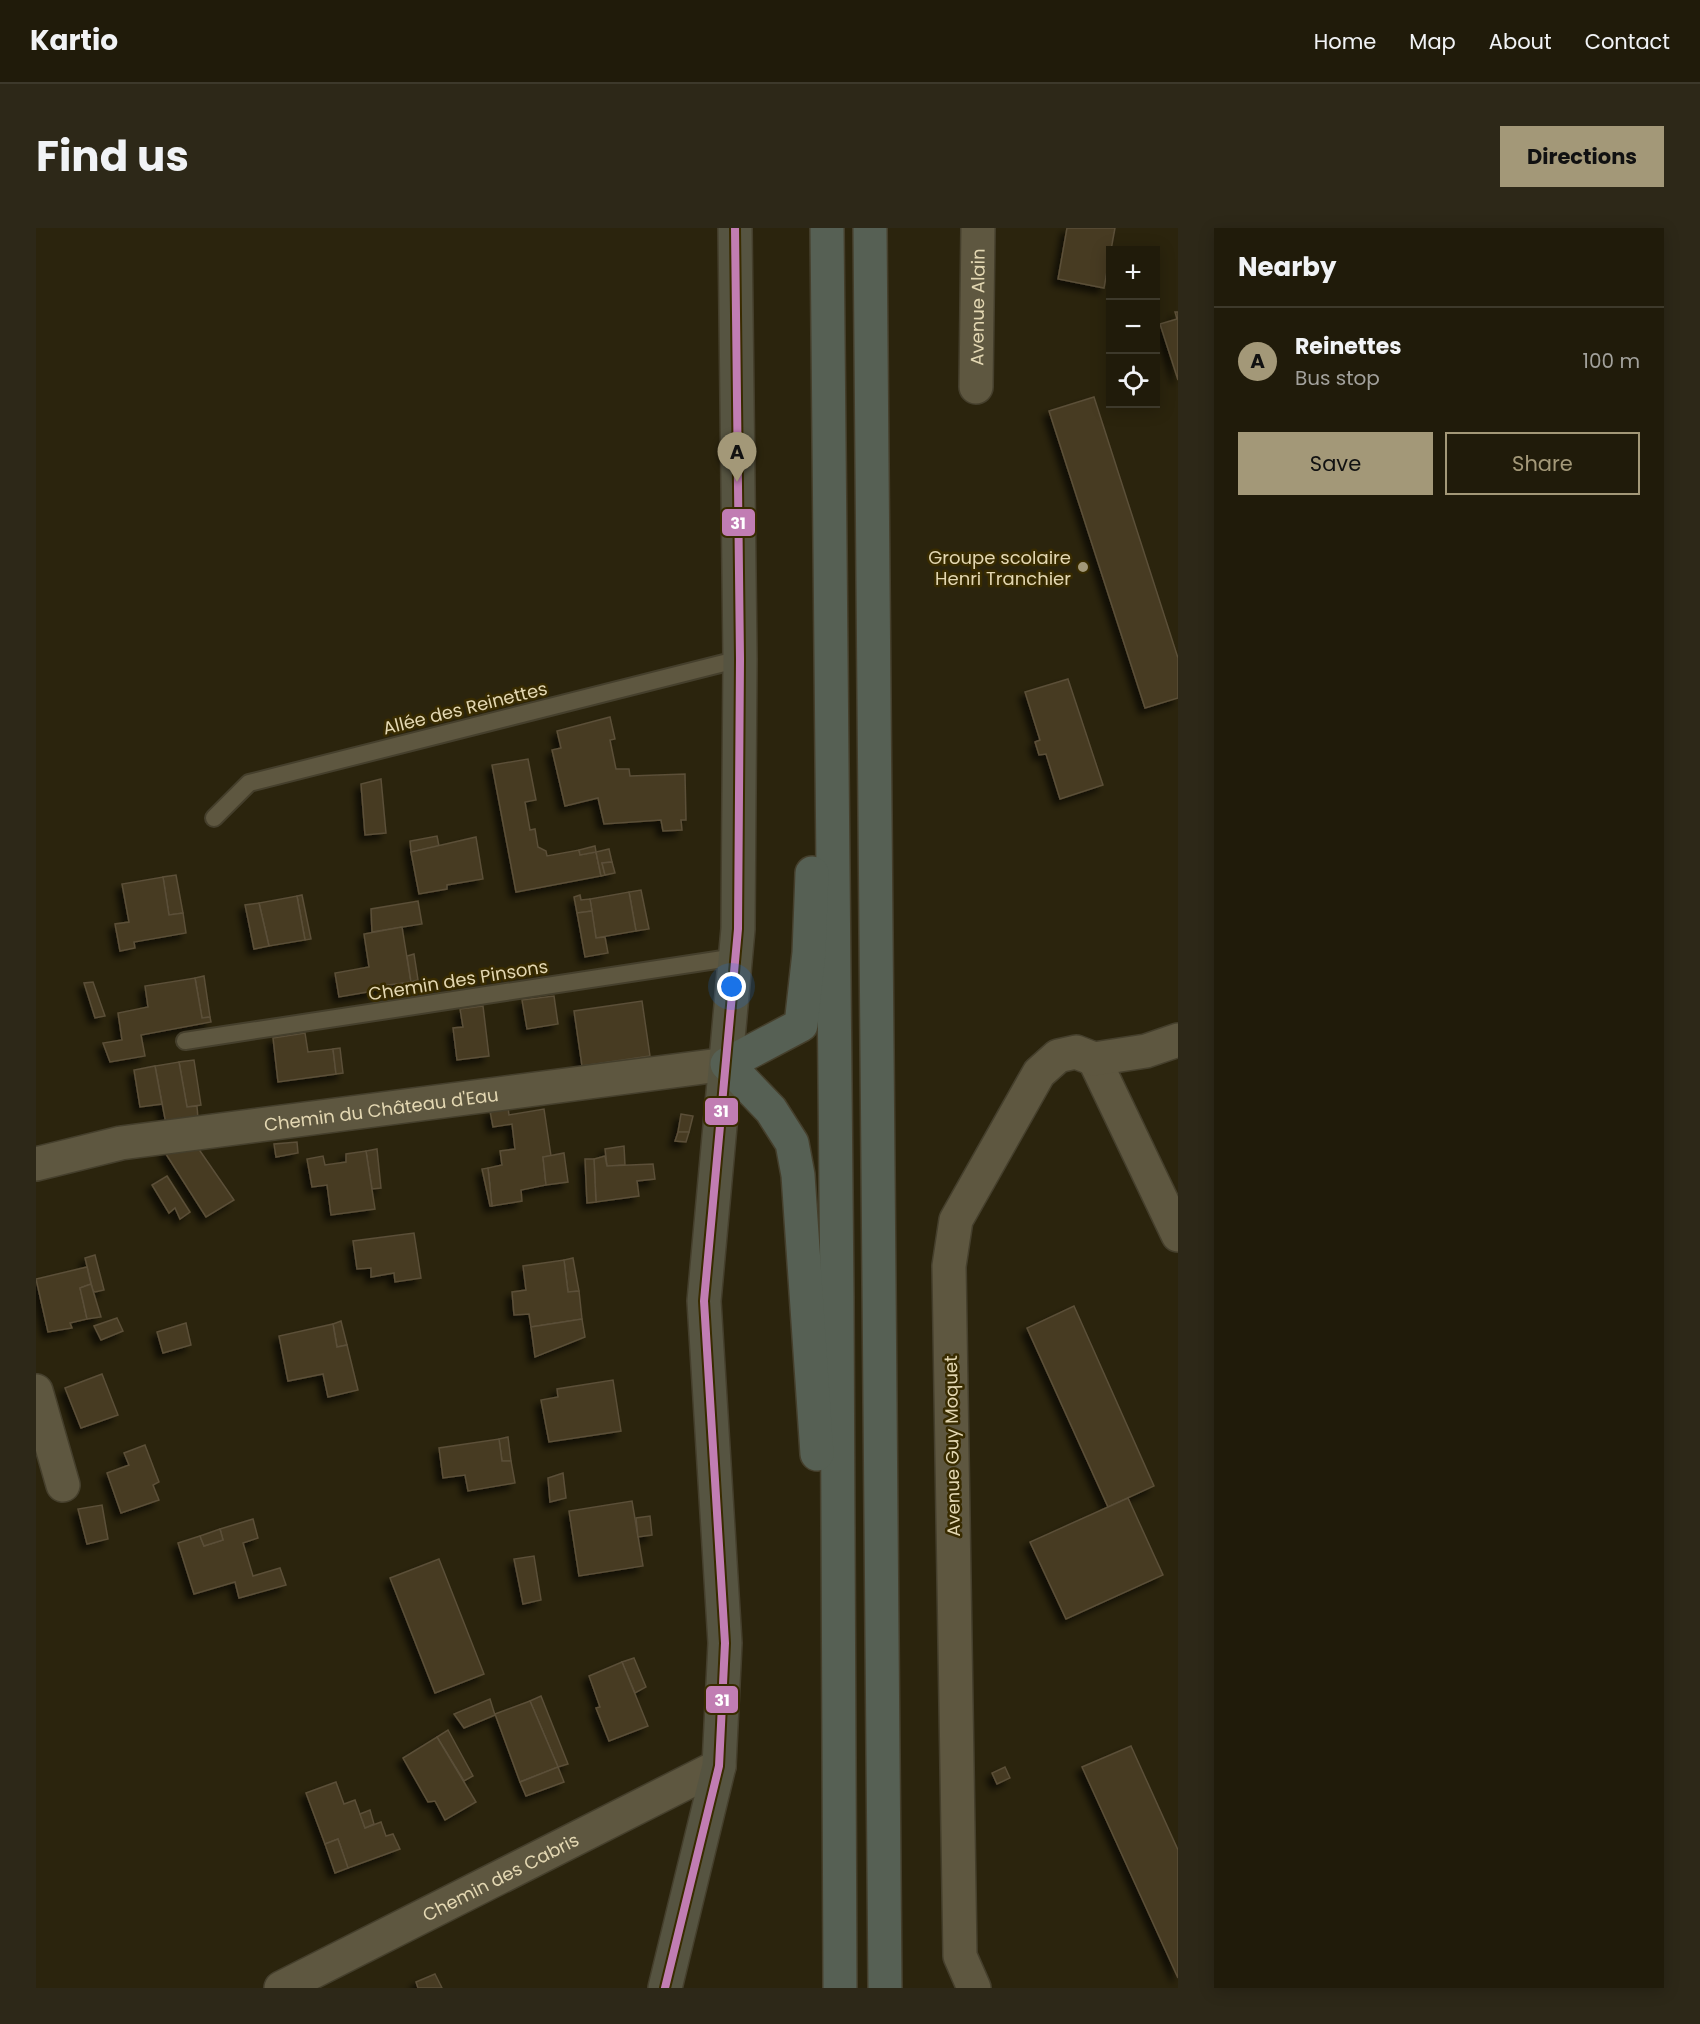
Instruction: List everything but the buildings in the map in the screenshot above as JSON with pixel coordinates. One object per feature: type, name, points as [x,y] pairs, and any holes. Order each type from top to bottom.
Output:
[{"type":"highway","points":[[827,228],[837,1285],[840,1988]]},
{"type":"highway","points":[[870,228],[885,1988]]},
{"type":"highway","points":[[830,501],[809,953],[801,1024],[727,1064],[771,1110],[792,1143],[798,1175],[838,1764]]},
{"type":"highway","points":[[820,1988],[839,1841]]},
{"type":"street","points":[[665,1988],[719,1766],[725,1643],[704,1301],[738,929],[740,659],[735,228]]},
{"type":"street","name":"Avenue Alain","points":[[976,387],[978,228]]},
{"type":"street","name":"Avenue Guy Moquet","points":[[975,1988],[960,1956],[949,1266],[956,1220],[1039,1073],[1058,1056],[1076,1052],[1094,1059],[1146,1051],[1178,1040]]},
{"type":"street","points":[[1094,1059],[1178,1234]]},
{"type":"street","name":"Chemin du Château d'Eau","points":[[36,1164],[122,1143],[727,1064]]},
{"type":"street","points":[[36,1391],[63,1485]]},
{"type":"street","name":"Chemin des Cabris","points":[[281,1988],[719,1766]]},
{"type":"lane","name":"Allée des Reinettes","points":[[214,818],[249,783],[740,659]]},
{"type":"lane","name":"Chemin des Pinsons","points":[[185,1041],[736,957]]},
{"type":"transit line","name":"31","points":[[665,1988],[719,1766],[725,1643],[704,1301],[738,929],[740,659],[735,228]]},
{"type":"place","name":"Reinettes","points":[[737,482]]},
{"type":"place","name":"Groupe scolaire Henri Tranchier","points":[[1083,567]]}]
